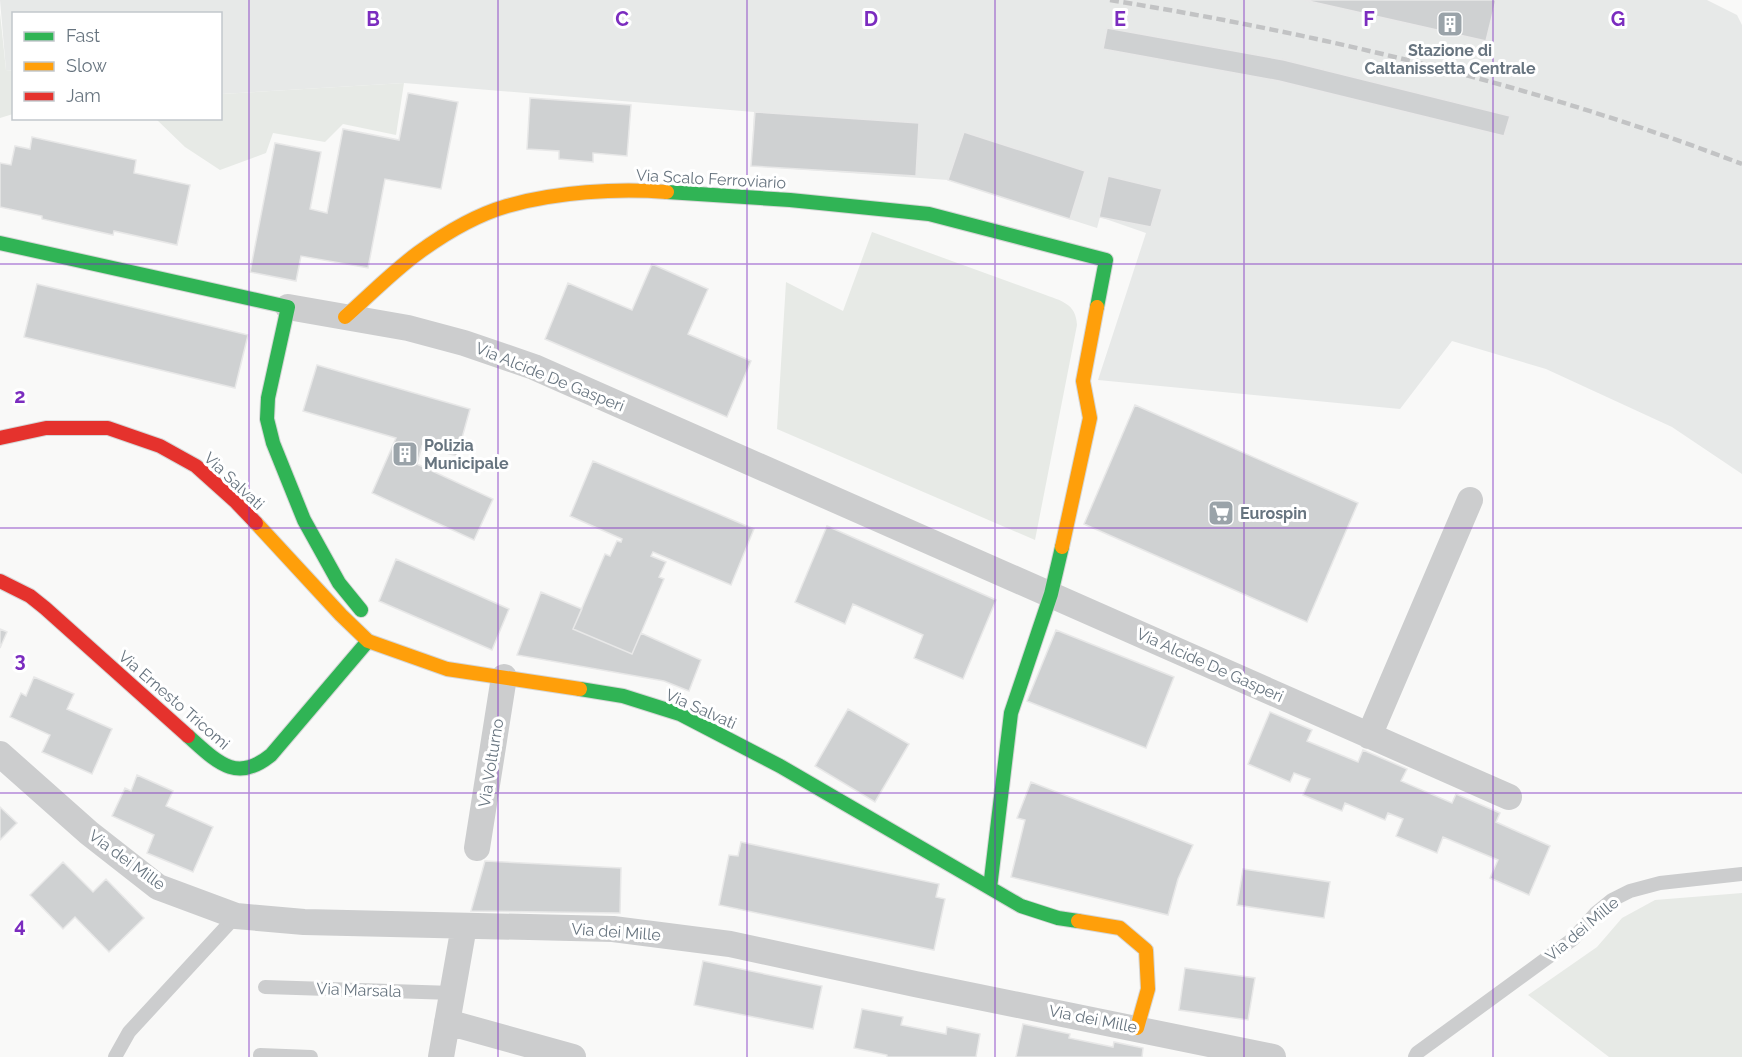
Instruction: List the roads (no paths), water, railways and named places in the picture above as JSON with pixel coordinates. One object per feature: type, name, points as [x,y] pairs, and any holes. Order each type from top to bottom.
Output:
[{"type":"street","name":"Via Scalo Ferroviario","points":[[345,317],[418,253],[469,221],[507,206],[576,193],[645,190],[790,200],[929,214],[1106,260],[1083,381],[1090,418],[1051,594]]},
{"type":"street","name":"Via Alcide De Gasperi","points":[[0,243],[288,307],[408,328],[464,343],[534,367],[1509,797]]},
{"type":"street","points":[[288,307],[268,398],[267,419],[273,442],[304,520],[339,583],[371,623],[368,641]]},
{"type":"street","name":"Via Salvati","points":[[0,438],[46,428],[108,428],[160,446],[196,466],[235,501],[368,641],[447,669],[623,696],[680,714],[780,766],[1021,906],[1058,918],[1120,928],[1146,950],[1148,988],[1137,1028]]},
{"type":"street","points":[[1369,736],[1470,500]]},
{"type":"street","name":"Via Ernesto Tricomi","points":[[0,581],[30,596],[210,756],[220,764],[238,771],[261,764],[271,755],[368,641]]},
{"type":"street","points":[[990,888],[1011,713],[1051,594]]},
{"type":"street","name":"Via Volturno","points":[[477,848],[504,677]]},
{"type":"street","name":"Via dei Mille","points":[[0,754],[89,834],[158,887],[236,916],[304,922],[613,929],[730,944],[1137,1028],[1187,1048],[1274,1057]]},
{"type":"street","points":[[441,1057],[464,926]]},
{"type":"street","points":[[447,1022],[573,1057]]},
{"type":"lane","name":"Via dei Mille","points":[[1415,1057],[1417,1053],[1573,939],[1596,913],[1612,900],[1630,891],[1659,883],[1742,874]]},
{"type":"lane","points":[[115,1057],[129,1032],[236,916]]},
{"type":"lane","name":"Via Marsala","points":[[265,987],[453,993]]},
{"type":"lane","points":[[260,1055],[311,1057]]},
{"type":"railway","points":[[1110,0],[1271,29],[1430,66],[1588,110],[1742,164]]},
{"type":"place","name":"Stazione di Caltanissetta Centrale","points":[[1450,24]]},
{"type":"place","name":"Polizia Municipale","points":[[405,454]]},
{"type":"place","name":"Eurospin","points":[[1221,513]]}]
